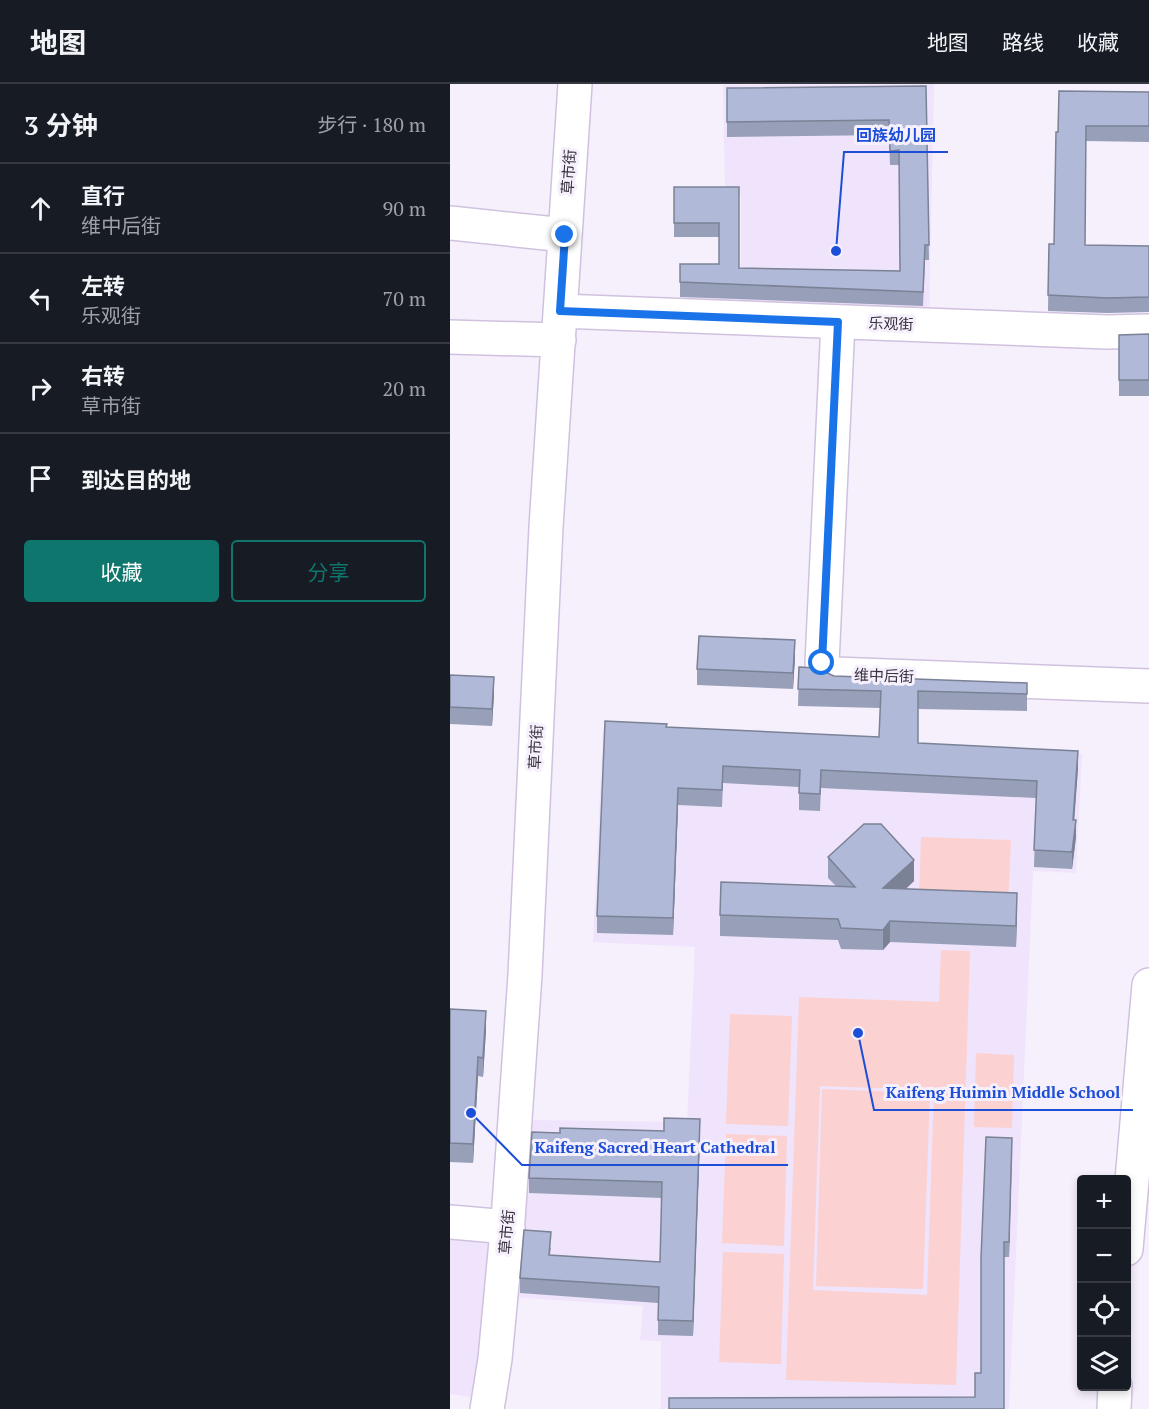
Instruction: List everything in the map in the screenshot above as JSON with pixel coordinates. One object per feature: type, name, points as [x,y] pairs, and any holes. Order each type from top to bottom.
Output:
[{"type":"street","name":"草市街","points":[[487,1409],[495,1359],[508,1227],[525,975],[546,527],[575,84]]},
{"type":"street","points":[[450,223],[565,235]]},
{"type":"street","name":"乐观街","points":[[450,337],[560,325],[838,322],[1107,332],[1149,331]]},
{"type":"street","name":"维中后街","points":[[838,322],[822,663],[826,670],[835,674],[1149,686]]},
{"type":"street","points":[[1128,1229],[1149,985]]},
{"type":"street","points":[[450,1222],[508,1227]]},
{"type":"street","points":[[1114,1409],[1116,1391]]},
{"type":"shaded area","points":[[934,84],[929,316],[741,307],[741,195],[725,195],[723,85]]},
{"type":"shaded area","points":[[603,731],[1082,754],[1076,873],[1033,871],[1009,1409],[661,1409],[661,1341],[640,1340],[643,1306],[510,1297],[526,1120],[687,1122],[695,947],[593,942]]},
{"type":"shaded area","points":[[921,837],[1011,840],[1008,904],[919,900]]},
{"type":"shaded area","points":[[941,950],[970,951],[956,1385],[786,1380],[799,997],[939,1002]],"holes":[[[820,1086],[934,1090],[927,1295],[813,1290]]]},
{"type":"shaded area","points":[[730,1014],[792,1016],[788,1126],[726,1124]]},
{"type":"shaded area","points":[[976,1053],[1014,1055],[1012,1128],[974,1127]]},
{"type":"shaded area","points":[[822,1089],[930,1093],[923,1289],[816,1286]]},
{"type":"shaded area","points":[[726,1134],[787,1136],[784,1246],[722,1243]]},
{"type":"shaded area","points":[[450,1233],[493,1236],[487,1313],[471,1397],[450,1394]]},
{"type":"shaded area","points":[[723,1252],[784,1254],[781,1364],[719,1362]]},
{"type":"building","points":[[926,86],[929,245],[925,245],[923,292],[680,282],[680,264],[719,264],[719,223],[674,223],[674,187],[739,187],[739,268],[900,271],[899,150],[890,151],[889,120],[727,122],[727,88]]},
{"type":"building","points":[[1059,91],[1149,92],[1149,126],[1086,126],[1085,245],[1149,246],[1149,297],[1107,298],[1048,295],[1049,244],[1054,244]]},
{"type":"building","points":[[1149,334],[1149,380],[1119,380],[1119,335]]},
{"type":"building","points":[[699,636],[795,640],[793,673],[697,669]]},
{"type":"building","points":[[799,667],[816,668],[834,676],[1027,683],[1027,694],[918,691],[918,743],[1078,751],[1073,820],[1076,820],[1072,852],[1034,850],[1037,781],[821,770],[820,794],[799,793],[800,770],[723,766],[722,790],[678,788],[673,918],[597,916],[605,721],[667,724],[666,727],[879,737],[881,691],[798,689]]},
{"type":"building","points":[[450,675],[494,677],[492,709],[450,707]]},
{"type":"building","points":[[864,824],[881,824],[914,860],[883,888],[1017,893],[1016,926],[890,921],[883,930],[841,928],[838,919],[720,915],[721,882],[855,887],[828,857]]},
{"type":"building","points":[[450,1009],[486,1011],[483,1058],[478,1057],[473,1144],[450,1143]]},
{"type":"building","points":[[664,1118],[700,1119],[693,1321],[658,1320],[659,1287],[520,1278],[524,1230],[551,1232],[549,1255],[660,1262],[662,1182],[529,1178],[532,1132],[560,1133],[560,1128],[664,1131]]},
{"type":"building","points":[[986,1137],[1012,1138],[1009,1242],[1004,1242],[1004,1409],[669,1409],[669,1398],[975,1397],[975,1373],[981,1373],[981,1258]]},
{"type":"place","name":"回族幼儿园","points":[[836,251]]},
{"type":"place","name":"Kaifeng Huimin Middle School","points":[[858,1033]]},
{"type":"place","name":"Kaifeng Sacred Heart Cathedral","points":[[471,1113]]},
{"type":"route","points":[[565,235],[560,311],[838,322],[822,663]]}]
